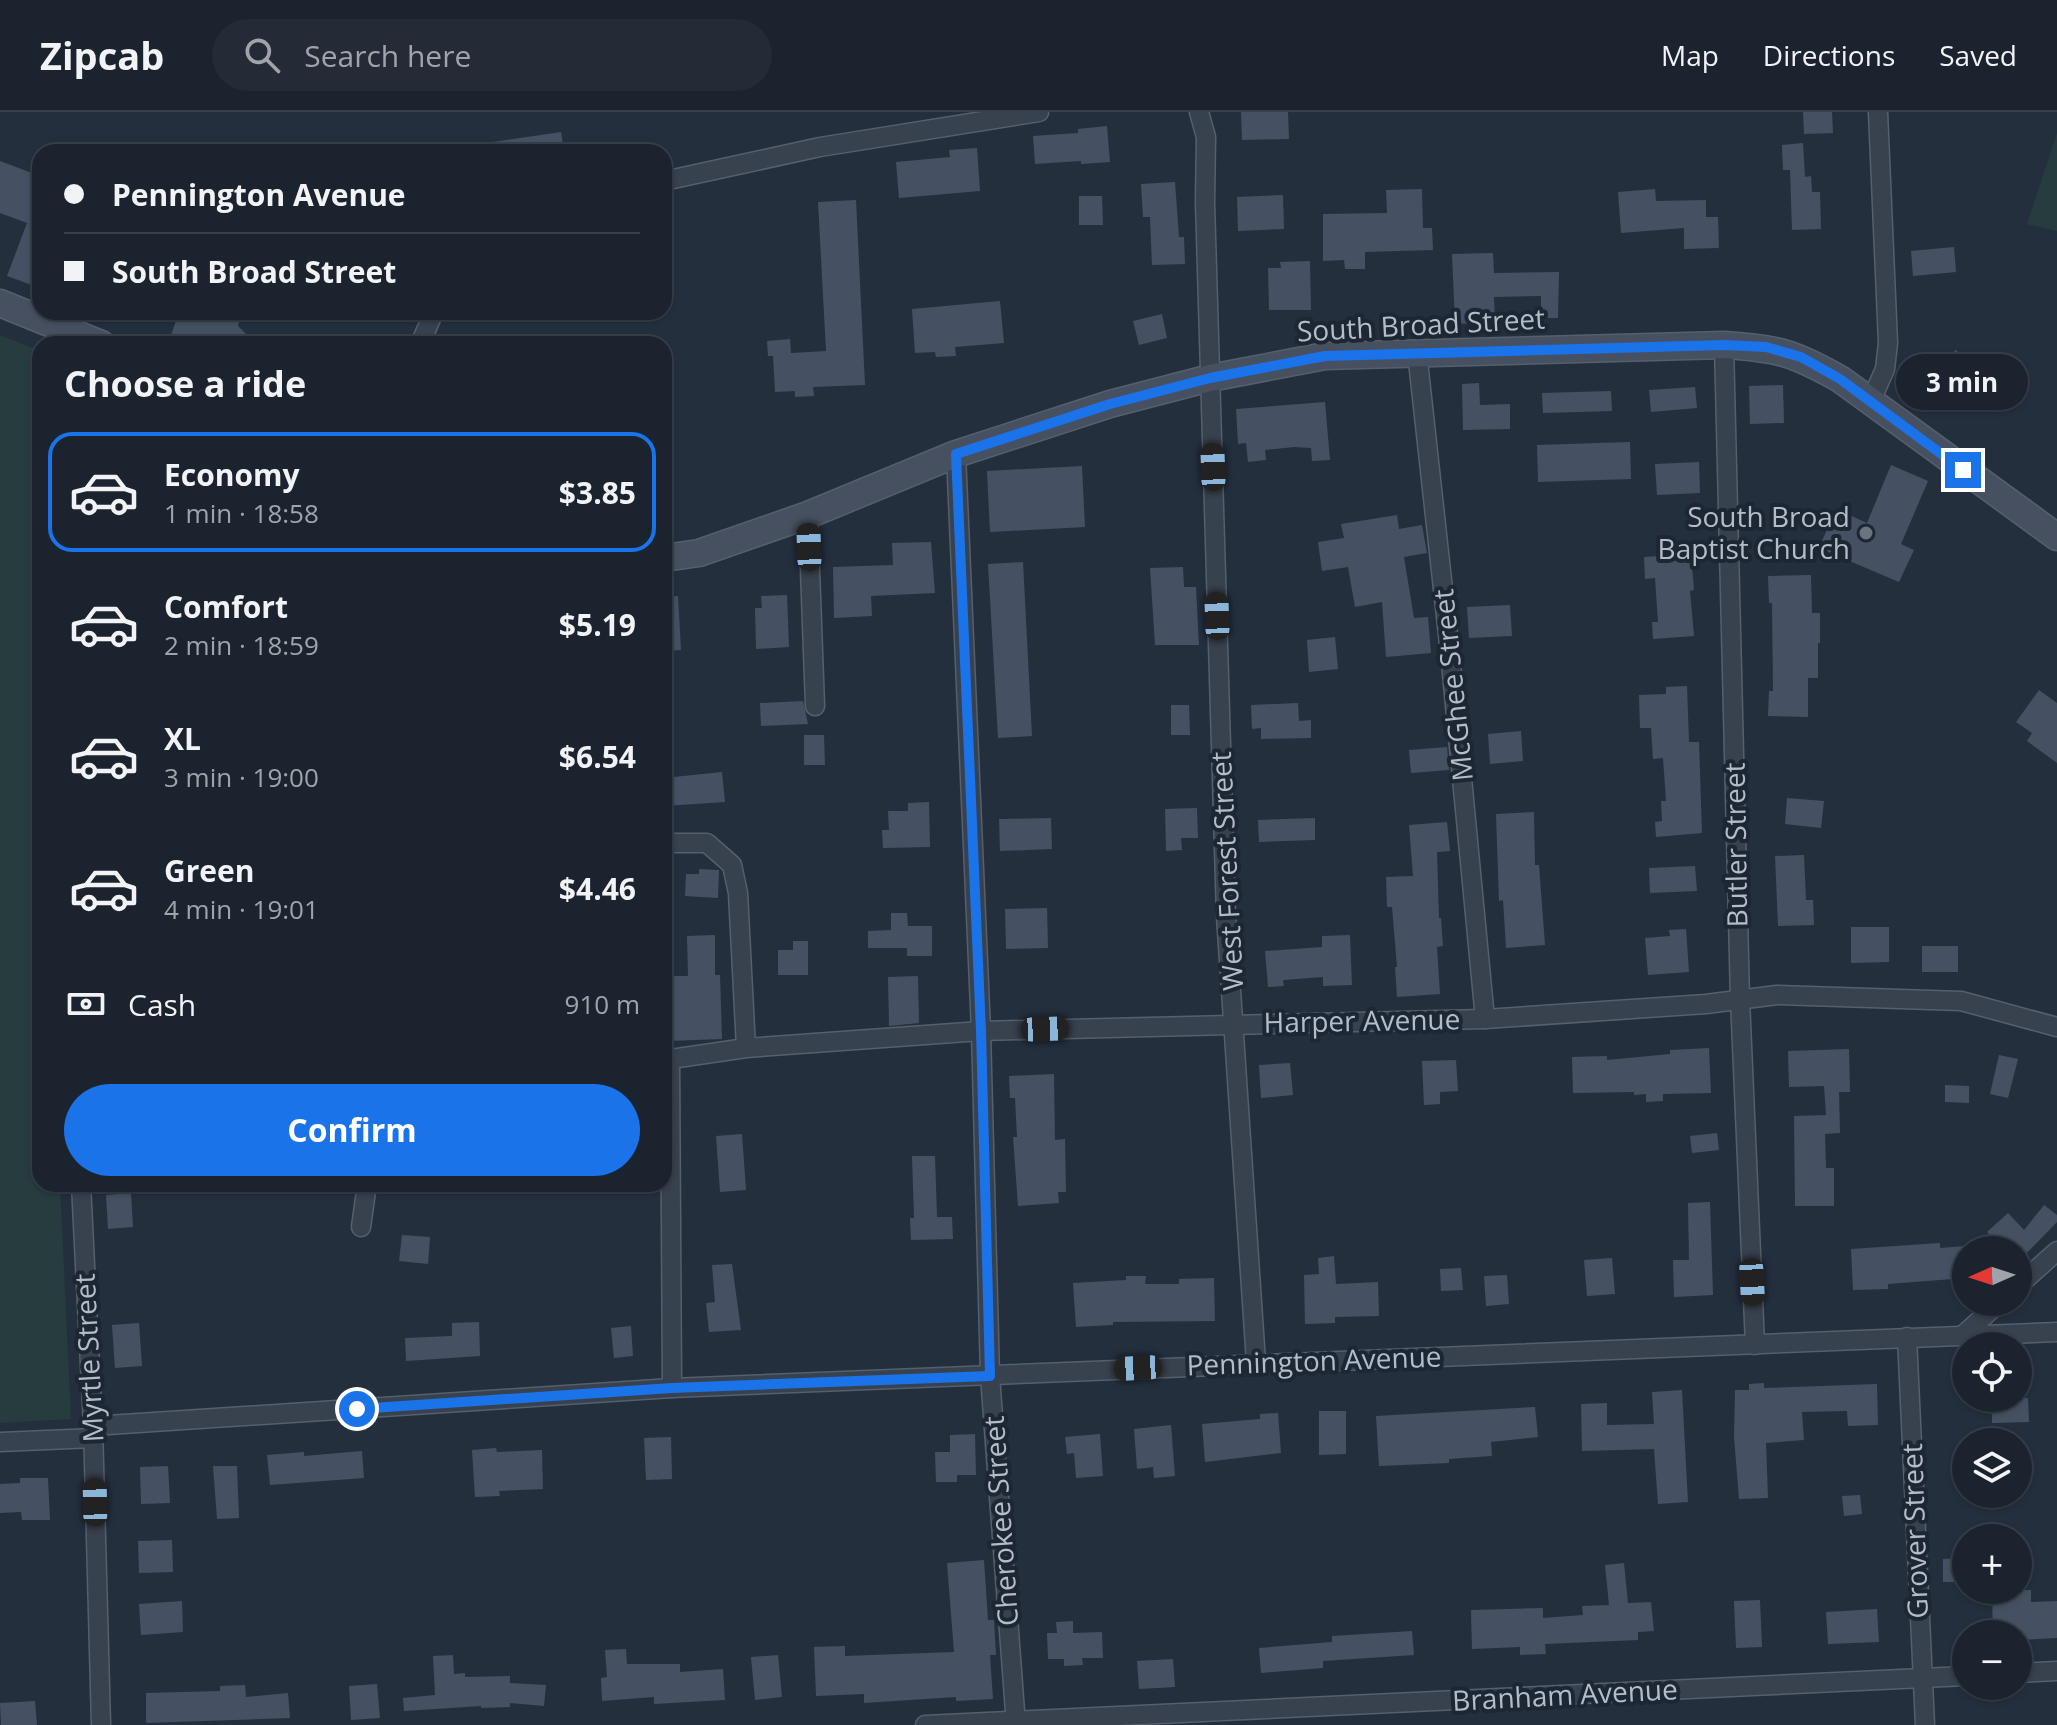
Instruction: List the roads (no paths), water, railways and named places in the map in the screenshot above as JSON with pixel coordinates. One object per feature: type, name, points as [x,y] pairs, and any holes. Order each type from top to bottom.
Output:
[{"type":"main road","points":[[0,303],[32,316]]},
{"type":"main road","points":[[42,320],[81,336]]},
{"type":"main road","name":"South Broad Street","points":[[672,557],[699,553],[808,515],[956,454],[1110,404],[1210,378],[1325,356],[1724,345],[1766,347],[1801,357],[1840,379],[2057,537]]},
{"type":"street","points":[[672,179],[820,147],[1039,112]]},
{"type":"street","name":"West Forest Street","points":[[1199,112],[1206,137],[1226,916],[1256,1362]]},
{"type":"street","points":[[1870,403],[1885,369],[1888,343],[1878,112]]},
{"type":"street","name":"Butler Street","points":[[1724,345],[1740,999],[1755,1345]]},
{"type":"street","name":"McGhee Street","points":[[1417,352],[1485,1019]]},
{"type":"street","name":"Cherokee Street","points":[[956,454],[981,1031],[990,1376],[1016,1723]]},
{"type":"street","points":[[808,515],[815,706]]},
{"type":"street","points":[[672,843],[707,843],[732,865],[738,893],[746,1048]]},
{"type":"street","name":"Harper Avenue","points":[[672,1059],[746,1048],[981,1031],[1485,1019],[1777,995],[1961,1001],[2057,1027]]},
{"type":"street","name":"Myrtle Street","points":[[81,1192],[93,1432],[101,1725]]},
{"type":"street","points":[[361,1227],[366,1192]]},
{"type":"street","points":[[669,1192],[672,1388]]},
{"type":"street","points":[[2032,1273],[2057,1251]]},
{"type":"street","points":[[1966,1332],[1984,1316]]},
{"type":"street","name":"Pennington Avenue","points":[[2032,1333],[2057,1332]]},
{"type":"street","name":"Pennington Avenue","points":[[0,1442],[93,1432],[672,1388],[1952,1335]]},
{"type":"street","name":"Grover Street","points":[[1907,1337],[1925,1725]]},
{"type":"street","points":[[2032,1672],[2057,1671]]},
{"type":"street","name":"Branham Avenue","points":[[925,1725],[1952,1677]]},
{"type":"place","name":"South Broad Baptist Church","points":[[1866,533]]}]
